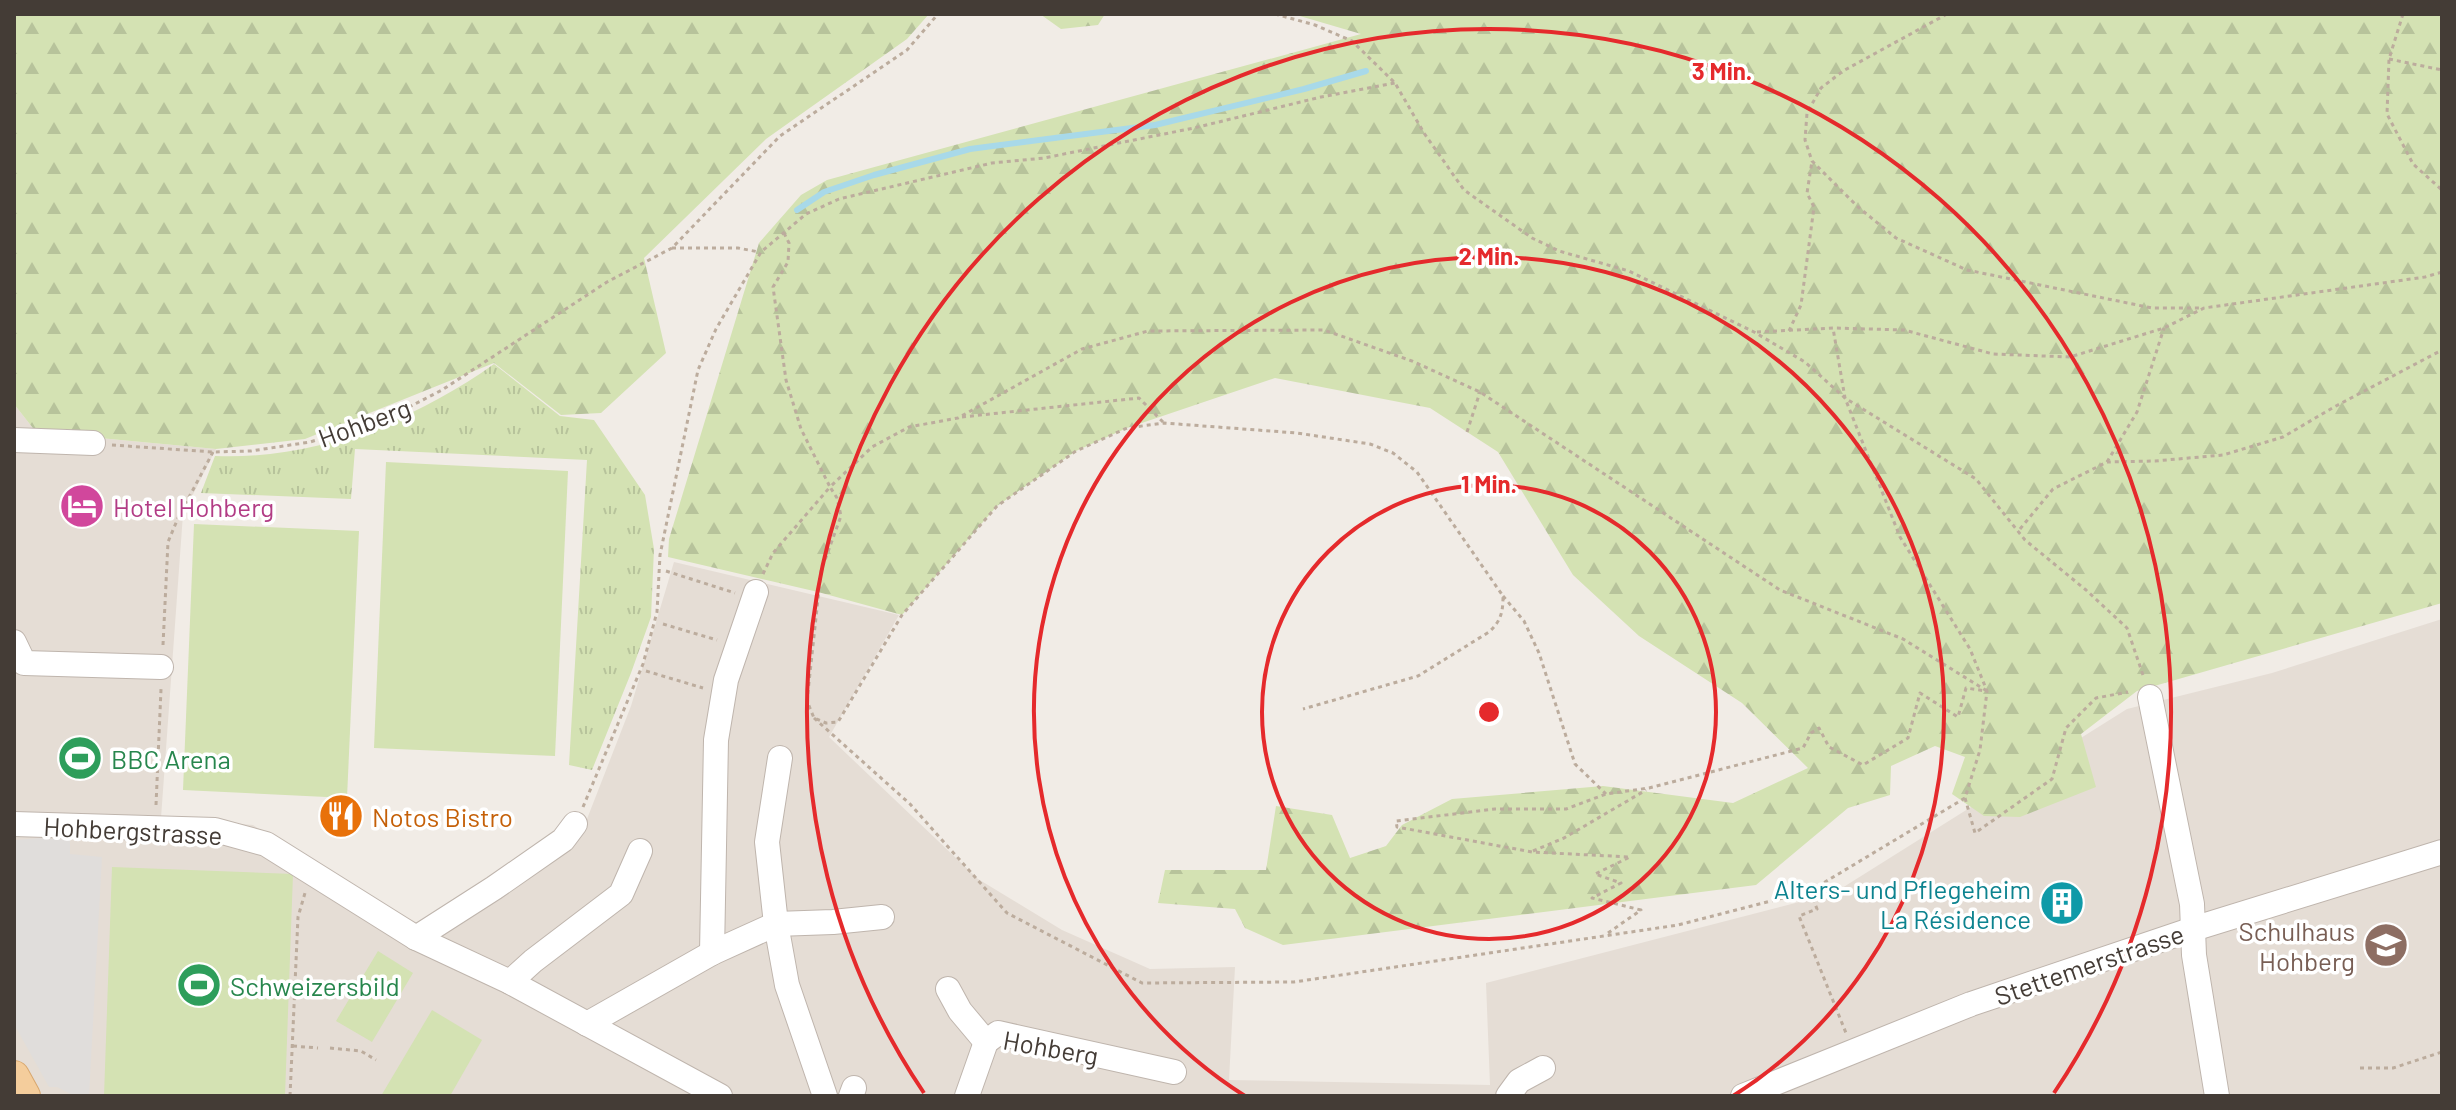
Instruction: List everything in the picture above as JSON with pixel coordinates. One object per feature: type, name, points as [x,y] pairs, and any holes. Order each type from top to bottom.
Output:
[{"type":"main road","points":[[14,1076],[25,1096]]},
{"type":"street","points":[[14,440],[93,443]]},
{"type":"street","points":[[712,953],[716,740],[726,680],[751,594]]},
{"type":"street","points":[[14,642],[24,663],[161,667]]},
{"type":"street","points":[[2149,693],[2192,904],[2194,955],[2217,1096]]},
{"type":"street","points":[[780,758],[767,842],[776,924],[787,985],[825,1096]]},
{"type":"street","name":"Hohbergstrasse","points":[[14,824],[215,830],[266,844],[416,938],[510,982],[720,1096]]},
{"type":"street","points":[[416,938],[563,840],[575,824]]},
{"type":"street","points":[[510,982],[621,894],[640,851]]},
{"type":"street","name":"Stettemerstrasse","points":[[1743,1096],[1971,1004],[2193,929],[2442,852]]},
{"type":"street","points":[[587,1024],[712,953],[776,924],[882,917]]},
{"type":"street","points":[[948,989],[960,1011],[986,1042]]},
{"type":"street","name":"Hohberg","points":[[967,1096],[986,1042],[998,1033],[1174,1072]]},
{"type":"street","points":[[1508,1096],[1519,1081],[1543,1068]]},
{"type":"path","name":"Hohberg","points":[[93,443],[213,452],[251,451],[310,442],[386,419],[442,390],[607,282],[672,248],[780,136],[907,50],[938,14]]},
{"type":"path","points":[[1275,14],[1315,25],[1352,41],[1395,83],[1424,133],[1464,190],[1532,238],[1559,251],[1629,271],[1754,332],[1805,362],[1845,398],[1976,479],[2025,540],[2127,628],[2149,693],[2096,698],[2066,728],[2052,779],[1975,833],[1965,798],[1980,750],[1987,691],[1970,649],[1900,537],[1845,398],[1833,328]]},
{"type":"path","points":[[1947,14],[1843,71],[1821,88],[1807,113],[1805,140],[1812,161],[1858,207],[1896,238],[1967,270],[2152,308],[2204,308],[2425,277],[2442,272]]},
{"type":"path","points":[[2403,14],[2389,59],[2387,114],[2413,164],[2442,190]]},
{"type":"path","points":[[2389,59],[2442,70]]},
{"type":"path","points":[[575,824],[643,664],[657,612],[660,555],[698,370],[716,329],[761,252],[806,214],[839,199],[992,163],[1044,158],[1395,83]]},
{"type":"path","points":[[1789,331],[1801,305],[1814,207],[1807,193],[1812,161]]},
{"type":"path","points":[[784,233],[789,243],[788,262],[773,287],[786,380],[801,429],[837,498],[841,516],[821,571],[807,701],[814,718],[910,804],[1007,913],[1142,983],[1294,982],[1678,925],[1810,891],[1965,798]]},
{"type":"path","name":"Hohberg","points":[[672,248],[738,248],[761,252]]},
{"type":"path","points":[[1754,332],[1833,328],[1904,330],[1993,354],[2070,357],[2164,328],[2204,308]]},
{"type":"path","points":[[2107,462],[2137,412],[2164,328]]},
{"type":"path","points":[[958,418],[1082,349],[1148,331],[1324,330],[1412,361],[1480,392],[1780,590],[1903,639],[1987,691]]},
{"type":"path","points":[[2019,529],[2053,489],[2107,462],[2223,455],[2283,437],[2442,350]]},
{"type":"path","points":[[1467,432],[1480,392]]},
{"type":"path","points":[[666,571],[751,594],[773,553],[830,487],[872,447],[909,427],[958,418],[1139,398],[1164,423]]},
{"type":"path","points":[[814,718],[826,723],[838,722],[902,615],[997,506],[1076,451],[1127,428],[1164,423],[1297,433],[1370,444],[1393,453],[1417,472],[1503,596],[1524,621],[1539,653],[1575,764],[1606,794]]},
{"type":"path","points":[[155,828],[168,542],[213,452]]},
{"type":"path","points":[[1303,709],[1418,676],[1499,623],[1503,596]]},
{"type":"path","points":[[663,624],[718,640]]},
{"type":"path","points":[[646,671],[703,688]]},
{"type":"path","points":[[1605,936],[1641,910],[1592,898],[1621,883],[1595,874],[1630,857],[1532,852],[1397,827],[1396,821],[1495,809],[1566,809],[1606,794],[1649,788],[1803,748],[1811,733],[1819,728],[1829,747],[1863,765],[1908,738],[1920,693],[1958,717],[1966,688],[1987,691]]},
{"type":"path","points":[[1532,852],[1564,838],[1649,788]]},
{"type":"path","points":[[290,1096],[298,917],[305,890],[316,875]]},
{"type":"path","points":[[1810,891],[1817,909],[1799,916],[1853,1051]]},
{"type":"path","points":[[293,1046],[318,1048]]},
{"type":"path","points":[[330,1048],[361,1051],[376,1060]]},
{"type":"path","points":[[2360,1068],[2393,1068],[2442,1052]]},
{"type":"shaded area","points":[[14,404],[36,432],[216,449],[183,514],[161,818],[253,825],[379,904],[430,929],[580,837],[631,706],[674,562],[899,615],[829,737],[978,879],[1062,930],[1150,969],[1235,967],[1229,1080],[1490,1085],[1486,983],[1834,893],[2127,709],[2272,673],[2442,619],[2442,1096],[14,1096]]},
{"type":"shaded area","points":[[14,840],[70,840],[70,854],[102,857],[89,1096],[75,1096],[57,1087],[49,1087],[14,1024]]},
{"type":"green space","points":[[14,14],[929,14],[907,39],[766,139],[644,258],[666,353],[601,413],[561,415],[494,363],[305,439],[216,449],[36,432],[14,404]]},
{"type":"green space","points":[[1040,14],[1105,14],[1098,25],[1061,29]]},
{"type":"green space","points":[[1293,14],[2442,14],[2442,603],[2137,691],[2081,734],[2096,787],[2020,817],[1984,816],[1952,794],[1965,757],[1935,746],[1891,766],[1890,795],[1848,808],[1756,885],[1283,945],[1245,928],[1235,909],[1158,903],[1165,870],[1266,870],[1276,806],[1332,815],[1350,858],[1386,846],[1402,825],[1452,799],[1603,786],[1733,803],[1808,768],[1742,703],[1639,636],[1573,575],[1498,452],[1430,408],[1275,378],[1127,428],[1076,451],[997,506],[902,615],[668,557],[669,539],[759,243],[801,195],[827,180],[1361,34]]},
{"type":"green space","points":[[494,364],[560,416],[594,420],[645,495],[654,549],[651,617],[592,770],[569,765],[587,460],[355,449],[351,499],[201,493],[215,456],[252,456],[290,451],[362,433],[431,403]]},
{"type":"green space","points":[[386,462],[568,471],[555,756],[374,748]]},
{"type":"green space","points":[[194,524],[359,531],[347,798],[183,790]]},
{"type":"green space","name":"Schweizersbild","points":[[112,867],[293,874],[285,1096],[104,1096]]},
{"type":"green space","points":[[378,951],[413,973],[372,1042],[336,1021]]},
{"type":"green space","points":[[432,1010],[482,1040],[450,1096],[381,1096]]},
{"type":"waterway","points":[[797,210],[824,192],[970,149],[1155,125],[1366,71]]},
{"type":"place","name":"Hotel Hohberg","points":[[82,506]]},
{"type":"place","name":"BBC Arena","points":[[80,758]]},
{"type":"place","name":"Notos Bistro","points":[[341,816]]},
{"type":"place","name":"Alters- und Pflegeheim La Résidence","points":[[2062,903]]},
{"type":"place","name":"Schulhaus Hohberg","points":[[2386,945]]},
{"type":"place","name":"Schweizersbild","points":[[199,985]]}]
